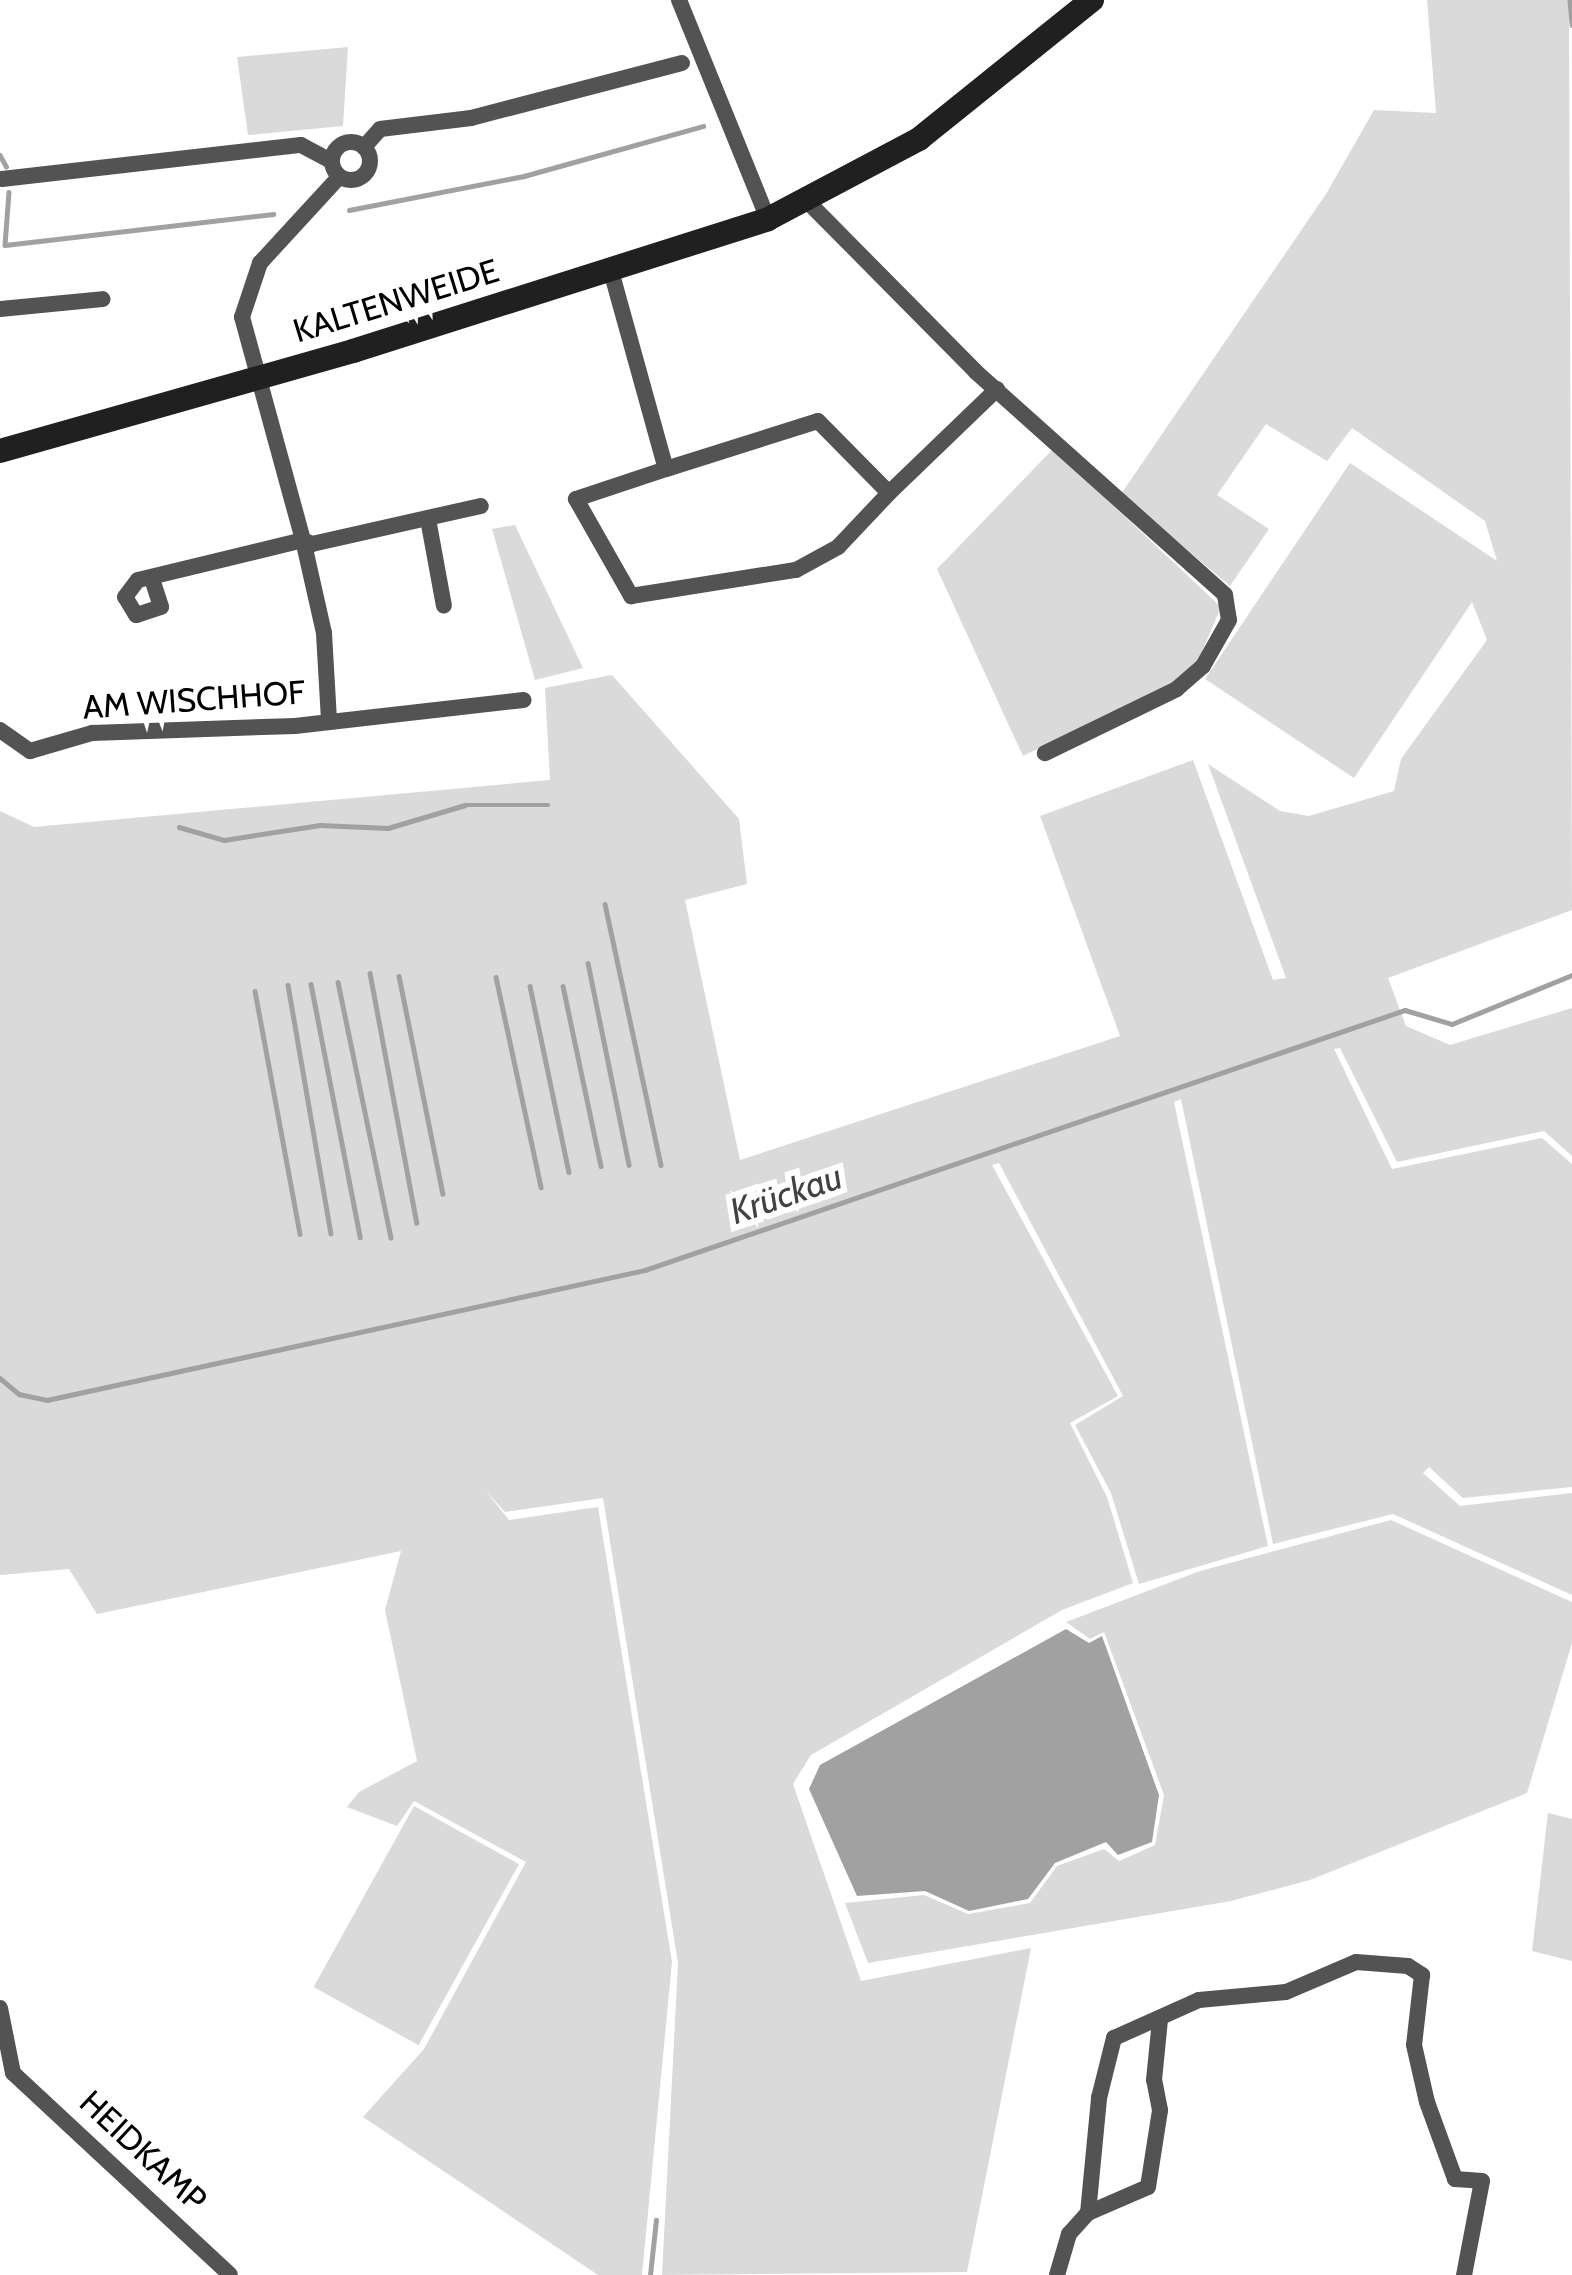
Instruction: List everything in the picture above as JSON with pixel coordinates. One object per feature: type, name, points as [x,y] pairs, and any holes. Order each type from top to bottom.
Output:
[{"type":"main road","name":"KALTENWEIDE","points":[[0,451],[611,271],[768,219],[808,202],[919,139],[1092,0]]},
{"type":"street","points":[[679,0],[768,219]]},
{"type":"street","points":[[2,179],[301,145],[335,169],[346,143],[364,147],[380,129],[472,118],[682,63]]},
{"type":"street","name":"AM WISCHHOF","points":[[329,720],[324,633],[242,317],[250,283],[335,169],[366,174],[364,147]]},
{"type":"street","points":[[808,202],[997,389],[1225,595],[1229,620],[1203,666],[1177,689],[1045,753]]},
{"type":"street","points":[[611,271],[666,469]]},
{"type":"street","points":[[0,309],[103,299]]},
{"type":"street","points":[[889,493],[818,421],[576,499],[631,596],[796,569],[838,547],[997,389]]},
{"type":"street","points":[[153,581],[303,540],[481,506]]},
{"type":"street","points":[[428,519],[444,606]]},
{"type":"street","name":"AM WISCHHOF","points":[[0,730],[30,751],[92,733],[329,720],[524,700]]},
{"type":"street","points":[[1088,2213],[1106,2053],[1114,2038],[1198,2000],[1286,1992],[1356,1962],[1408,1966],[1422,1975],[1414,2045],[1455,2180],[1482,2181],[1464,2275]]},
{"type":"street","points":[[0,2008],[7,2079]]},
{"type":"street","points":[[1057,2275],[1069,2234],[1088,2213],[1148,2187],[1160,2110],[1154,2080],[1160,2020]]},
{"type":"street","name":"HEIDKAMP","points":[[7,2079],[230,2275]]},
{"type":"shaded area","points":[[1427,0],[1569,0],[1572,910],[1388,978],[1406,1026],[1450,1045],[1572,1008],[1572,1156],[1544,1131],[1397,1162],[1340,1048],[1334,1049],[1392,1169],[1542,1138],[1572,1164],[1572,1487],[1463,1498],[1429,1467],[1423,1473],[1460,1506],[1572,1493],[1572,1595],[1393,1514],[1273,1544],[1181,1099],[1174,1102],[1268,1546],[1139,1584],[1111,1493],[1075,1425],[1123,1396],[999,1163],[992,1165],[1118,1396],[1070,1423],[1107,1497],[1133,1583],[1062,1610],[811,1755],[793,1784],[861,1981],[1031,1948],[967,2272],[662,2275],[678,1963],[603,1498],[505,1512],[485,1490],[509,1520],[598,1507],[672,1962],[642,2275],[598,2275],[363,2117],[424,2049],[526,1862],[414,1801],[397,1826],[347,1807],[359,1792],[417,1761],[385,1610],[401,1551],[97,1614],[69,1569],[0,1575],[0,811],[34,827],[550,780],[545,688],[612,675],[739,819],[747,884],[685,900],[740,1160],[1120,1036],[1040,816],[1193,760],[1273,980],[1286,978],[1208,764],[1280,811],[1309,816],[1394,791],[1401,759],[1487,640],[1472,602],[1354,778],[1205,679],[1350,463],[1497,561],[1485,521],[1352,428],[1327,461],[1266,424],[1217,495],[1269,529],[1230,586],[1121,494],[1326,194],[1374,110],[1436,113]]},
{"type":"shaded area","points":[[348,47],[343,126],[248,135],[237,57]]},
{"type":"shaded area","points":[[1053,449],[1221,607],[1198,661],[1174,683],[1023,756],[937,569]]},
{"type":"shaded area","points":[[515,525],[583,668],[535,680],[492,529]]},
{"type":"shaded area","points":[[1391,1520],[1572,1602],[1572,1643],[1527,1793],[1310,1880],[1231,1901],[868,1963],[845,1903],[924,1895],[968,1914],[1030,1903],[1057,1866],[1104,1849],[1119,1861],[1155,1845],[1164,1795],[1104,1632],[1090,1639],[1066,1622],[1200,1571]]},
{"type":"shaded area","points":[[1066,1629],[1089,1643],[1102,1636],[1159,1795],[1152,1842],[1118,1855],[1106,1842],[1055,1863],[1028,1899],[969,1911],[925,1891],[857,1896],[809,1789],[820,1765]]},
{"type":"shaded area","points":[[414,1806],[519,1864],[419,2045],[314,1987]]},
{"type":"shaded area","points":[[1548,1813],[1572,1819],[1572,1961],[1532,1951]]},
{"type":"waterway","points":[[1570,0],[1572,25]]},
{"type":"waterway","points":[[349,210],[524,176],[703,126]]},
{"type":"waterway","points":[[0,155],[6,166]]},
{"type":"waterway","points":[[9,192],[5,245],[273,214]]},
{"type":"waterway","points":[[179,827],[224,840],[320,825],[388,828],[465,805],[548,805]]},
{"type":"waterway","points":[[605,904],[661,1165]]},
{"type":"waterway","points":[[588,963],[629,1165]]},
{"type":"waterway","points":[[370,973],[417,1223]]},
{"type":"waterway","name":"Krückau","points":[[0,1378],[19,1394],[47,1400],[645,1270],[1405,1010],[1452,1024],[1572,975]]},
{"type":"waterway","points":[[399,976],[443,1194]]},
{"type":"waterway","points":[[496,977],[541,1187]]},
{"type":"waterway","points":[[338,982],[391,1238]]},
{"type":"waterway","points":[[311,984],[360,1237]]},
{"type":"waterway","points":[[288,985],[331,1233]]},
{"type":"waterway","points":[[530,986],[569,1172]]},
{"type":"waterway","points":[[563,986],[601,1166]]},
{"type":"waterway","points":[[255,991],[300,1234]]},
{"type":"waterway","points":[[650,2275],[656,2220]]}]
